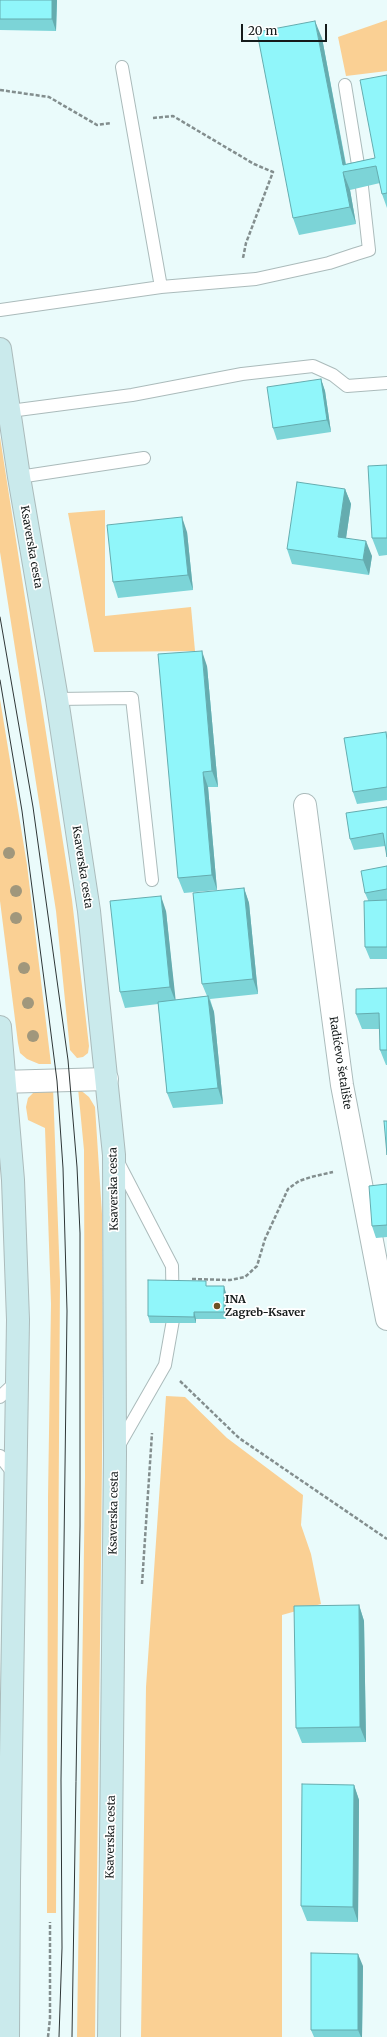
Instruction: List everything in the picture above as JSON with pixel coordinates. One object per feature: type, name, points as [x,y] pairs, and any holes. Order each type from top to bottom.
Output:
[{"type":"main road","name":"Ksaverska cesta","points":[[0,349],[19,477],[57,699],[89,910],[114,1155],[115,1454],[109,2037]]},
{"type":"main road","points":[[0,1027],[3,1082],[12,1167],[16,1246],[17,1381],[8,2037]]},
{"type":"street","name":"Radićevo šetalište","points":[[305,805],[342,1085],[387,1319]]},
{"type":"street","points":[[3,1082],[107,1079]]},
{"type":"lane","points":[[122,66],[161,287]]},
{"type":"lane","points":[[0,310],[161,287],[256,279],[329,263],[369,250],[361,184],[345,85]]},
{"type":"lane","points":[[10,411],[132,395],[242,374],[313,366],[333,376],[347,386],[387,383]]},
{"type":"lane","points":[[19,477],[144,458]]},
{"type":"lane","points":[[57,699],[132,698],[152,880]]},
{"type":"lane","points":[[114,1155],[172,1266],[173,1320],[165,1365],[115,1454]]},
{"type":"lane","points":[[0,1397],[17,1381]]},
{"type":"lane","points":[[0,1456],[16,1477]]},
{"type":"path","points":[[0,90],[49,97],[97,125],[112,123]]},
{"type":"path","points":[[152,119],[173,116],[254,164],[273,172],[246,243],[240,281]]},
{"type":"path","points":[[190,1279],[230,1280],[245,1277],[257,1266],[268,1232],[288,1190],[299,1181],[311,1177],[359,1168]]},
{"type":"path","points":[[174,1375],[239,1438],[387,1539]]},
{"type":"path","points":[[48,2037],[50,2018],[50,1922]]},
{"type":"shaded area","points":[[387,20],[387,71],[346,76],[338,37]]},
{"type":"shaded area","points":[[0,437],[72,900],[89,1046],[88,1053],[83,1057],[77,1058],[70,1050],[56,911],[0,552]]},
{"type":"shaded area","points":[[105,510],[105,616],[191,607],[195,651],[94,652],[68,513]]},
{"type":"shaded area","points":[[0,699],[27,865],[51,1064],[39,1064],[27,1059],[20,1053],[18,1043],[0,901]]},
{"type":"shaded area","points":[[53,1086],[60,1281],[56,1913],[47,1913],[48,1497],[51,1304],[45,1128],[28,1120],[26,1107],[28,1098],[37,1089]]},
{"type":"shaded area","points":[[78,1088],[89,1097],[95,1107],[102,1214],[103,1355],[95,2037],[77,2037],[85,1477],[84,1150]]},
{"type":"shaded area","points":[[166,1396],[185,1397],[227,1438],[303,1495],[301,1525],[311,1554],[321,1604],[282,1615],[282,2037],[141,2037],[146,1687]]},
{"type":"building","points":[[0,0],[52,0],[52,19],[0,19]]},
{"type":"building","points":[[315,21],[343,165],[375,158],[360,80],[387,75],[387,193],[382,194],[376,166],[343,172],[350,207],[293,218],[257,32]]},
{"type":"building","points":[[321,379],[327,420],[273,428],[267,387]]},
{"type":"building","points":[[387,465],[387,538],[372,538],[368,466]]},
{"type":"building","points":[[297,482],[345,489],[338,537],[366,541],[363,560],[287,549]]},
{"type":"building","points":[[182,517],[188,575],[113,582],[107,525]]},
{"type":"building","points":[[202,651],[212,771],[203,772],[212,875],[178,878],[158,654]]},
{"type":"building","points":[[386,732],[387,787],[353,792],[344,738]]},
{"type":"building","points":[[387,807],[387,857],[383,833],[350,839],[346,813]]},
{"type":"building","points":[[387,866],[387,889],[365,893],[361,871]]},
{"type":"building","points":[[244,888],[253,979],[202,984],[193,893]]},
{"type":"building","points":[[161,896],[170,987],[120,992],[110,901]]},
{"type":"building","points":[[387,900],[387,947],[365,947],[364,901]]},
{"type":"building","points":[[387,988],[387,1050],[380,1050],[379,1013],[356,1014],[356,989]]},
{"type":"building","points":[[208,996],[218,1088],[167,1093],[158,1002]]},
{"type":"building","points":[[384,1121],[387,1121],[387,1155]]},
{"type":"building","points":[[387,1184],[387,1225],[372,1226],[369,1186]]},
{"type":"building","points":[[148,1280],[206,1281],[206,1286],[224,1286],[224,1312],[194,1312],[194,1317],[148,1316]]},
{"type":"building","points":[[359,1605],[360,1727],[296,1728],[294,1606]]},
{"type":"building","points":[[302,1784],[354,1785],[353,1907],[301,1906]]},
{"type":"building","points":[[311,1953],[358,1954],[358,2030],[311,2030]]},
{"type":"tram line","points":[[0,617],[33,807],[68,1060],[77,1167],[80,1233],[80,1526],[72,2037]]},
{"type":"tram line","points":[[0,680],[22,811],[48,1010],[57,1081],[63,1168],[67,1311],[61,1780],[62,1948],[59,2037]]},
{"type":"place","name":"INA Zagreb-Ksaver","points":[[217,1306]]}]
